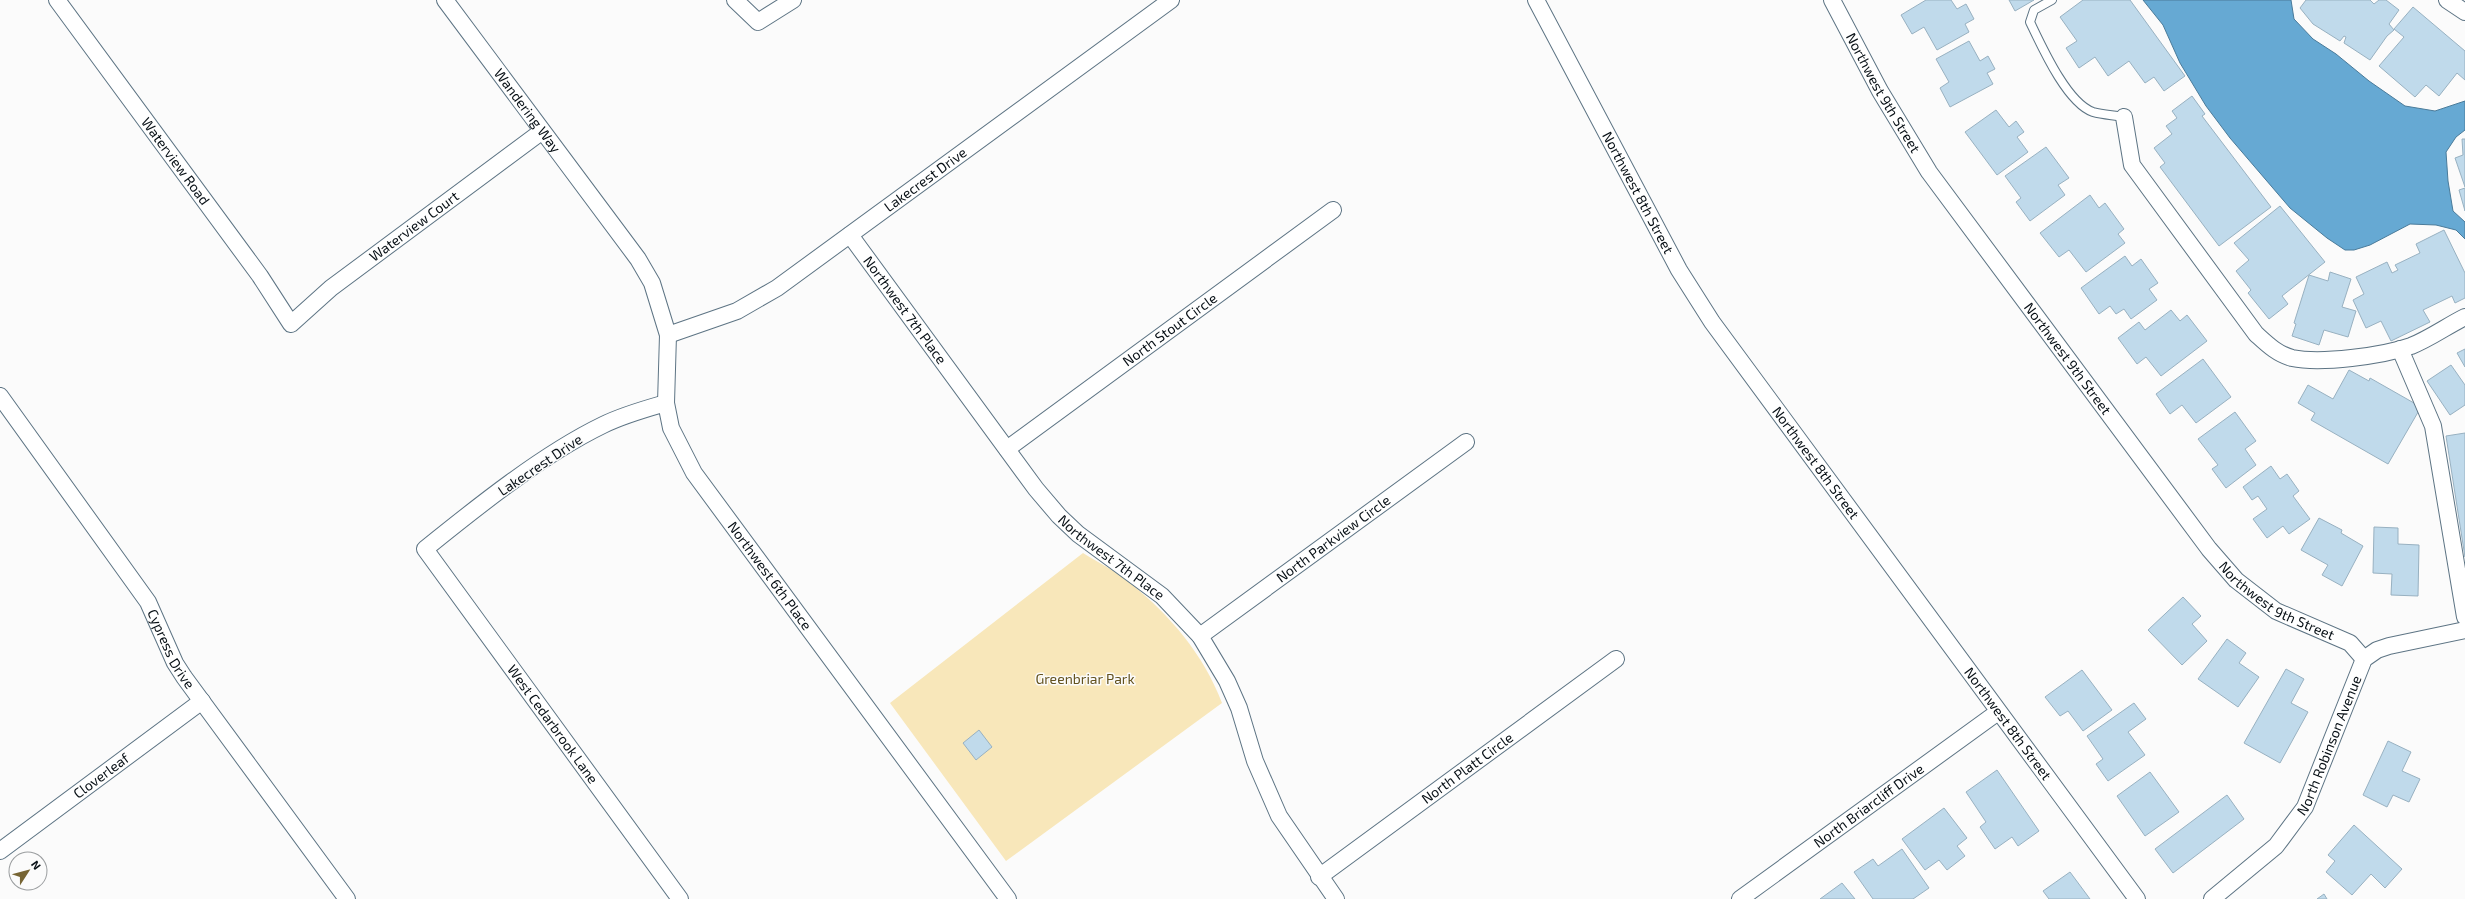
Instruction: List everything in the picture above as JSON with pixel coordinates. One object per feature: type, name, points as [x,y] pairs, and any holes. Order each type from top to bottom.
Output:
[{"type":"street","name":"Waterview Road","points":[[57,0],[260,276],[291,324]]},
{"type":"street","name":"Wandering Way","points":[[445,0],[541,132],[609,222]]},
{"type":"street","points":[[735,0],[758,22],[793,0]]},
{"type":"street","name":"Lakecrest Drive","points":[[668,335],[716,320],[757,301],[850,235],[1171,0]]},
{"type":"street","name":"Northwest 8th Street","points":[[1536,0],[1669,251],[1712,322],[2137,899]]},
{"type":"street","name":"Northwest 9th Street","points":[[1832,0],[1880,91],[1929,172],[2209,549],[2236,580],[2276,611],[2350,643],[2364,659]]},
{"type":"street","points":[[2447,0],[2465,12]]},
{"type":"street","points":[[2124,116],[2132,165],[2256,334],[2272,349],[2291,358],[2314,360],[2372,356],[2411,346],[2465,317]]},
{"type":"street","name":"Waterview Court","points":[[291,324],[331,288],[541,132]]},
{"type":"street","name":"North Stout Circle","points":[[1007,449],[1333,210]]},
{"type":"street","name":"Northwest 6th Place","points":[[609,222],[638,259],[652,283],[668,335],[666,403],[670,428],[694,473],[1008,899]]},
{"type":"street","name":"Northwest 7th Place","points":[[850,235],[1007,449],[1059,516],[1078,534],[1162,596],[1200,636],[1227,681],[1239,708],[1268,794],[1293,839],[1336,899]]},
{"type":"street","points":[[2400,349],[2433,426],[2465,617]]},
{"type":"street","name":"Cypress Drive","points":[[0,396],[148,602],[175,663],[347,899]]},
{"type":"street","name":"Lakecrest Drive","points":[[425,549],[460,520],[579,438],[619,418],[666,403]]},
{"type":"street","name":"North Parkview Circle","points":[[1200,636],[1466,442]]},
{"type":"street","name":"West Cedarbrook Lane","points":[[425,549],[680,899]]},
{"type":"street","name":"North Robinson Avenue","points":[[2212,899],[2276,846],[2305,807],[2364,659],[2377,650],[2389,646],[2465,630]]},
{"type":"street","name":"North Platt Circle","points":[[1319,877],[1616,659]]},
{"type":"street","name":"Cloverleaf","points":[[0,851],[202,702]]},
{"type":"street","name":"North Briarcliff Drive","points":[[1740,899],[1998,712]]},
{"type":"lane","points":[[2052,0],[2034,10],[2030,22],[2048,56],[2080,104],[2093,112],[2124,116]]},
{"type":"green space","name":"Greenbriar Park","points":[[1083,553],[1125,579],[1145,595],[1172,622],[1196,652],[1206,668],[1222,703],[1006,861],[890,703]]},
{"type":"water","points":[[2143,0],[2291,0],[2294,19],[2313,39],[2336,54],[2369,81],[2405,106],[2435,111],[2465,101],[2465,130],[2456,137],[2446,152],[2448,181],[2453,211],[2465,222],[2465,239],[2456,230],[2436,225],[2410,224],[2370,245],[2354,250],[2345,250],[2327,238],[2290,208],[2230,138],[2206,106],[2180,63],[2163,25]]},
{"type":"building","points":[[1926,0],[1951,0],[1957,9],[1966,4],[1974,19],[1965,24],[1969,32],[1937,50],[1924,27],[1912,34],[1901,15]]},
{"type":"building","points":[[2009,0],[2034,0],[2015,11]]},
{"type":"building","points":[[2083,0],[2130,0],[2185,76],[2164,91],[2154,77],[2145,83],[2129,61],[2108,76],[2095,57],[2079,68],[2066,48],[2077,41],[2060,17]]},
{"type":"building","points":[[2306,0],[2370,0],[2374,4],[2379,0],[2386,0],[2399,10],[2389,24],[2394,30],[2387,36],[2370,60],[2344,43],[2346,37],[2344,36],[2340,41],[2313,24],[2300,8]]},
{"type":"building","points":[[2413,7],[2465,51],[2465,80],[2457,73],[2439,96],[2426,85],[2415,97],[2379,66],[2404,37],[2394,29]]},
{"type":"building","points":[[1969,41],[1980,61],[1988,56],[1995,69],[1987,73],[1993,84],[1950,107],[1940,88],[1949,82],[1936,59]]},
{"type":"building","points":[[2192,96],[2205,114],[2202,116],[2271,207],[2219,246],[2160,167],[2165,163],[2154,148],[2172,134],[2166,126],[2177,118],[2172,111]]},
{"type":"building","points":[[1996,110],[2009,127],[2016,121],[2024,132],[2017,137],[2028,152],[1997,175],[1965,132]]},
{"type":"building","points":[[2462,139],[2465,139],[2465,187],[2455,158],[2463,155]]},
{"type":"building","points":[[2046,147],[2069,178],[2058,185],[2065,195],[2030,221],[2016,202],[2021,198],[2005,176]]},
{"type":"building","points":[[2465,188],[2465,211],[2459,190]]},
{"type":"building","points":[[2090,195],[2099,208],[2105,203],[2124,229],[2118,234],[2125,243],[2086,272],[2069,250],[2059,257],[2040,233]]},
{"type":"building","points":[[2280,206],[2325,262],[2282,296],[2288,304],[2269,319],[2248,293],[2251,290],[2236,271],[2249,260],[2234,243]]},
{"type":"building","points":[[2444,230],[2465,273],[2465,298],[2455,303],[2452,296],[2423,310],[2430,322],[2391,341],[2381,321],[2366,328],[2353,300],[2364,294],[2356,277],[2387,262],[2392,273],[2398,270],[2395,265],[2420,253],[2416,244]]},
{"type":"building","points":[[2125,256],[2132,266],[2141,259],[2158,283],[2149,289],[2157,300],[2131,319],[2124,309],[2116,314],[2110,306],[2099,314],[2081,288]]},
{"type":"building","points":[[2330,272],[2351,279],[2342,307],[2356,311],[2348,337],[2324,330],[2319,345],[2292,336],[2296,324],[2294,323],[2309,275],[2328,281]]},
{"type":"building","points":[[2171,310],[2180,321],[2187,315],[2207,341],[2161,376],[2146,357],[2137,364],[2118,338],[2139,322],[2145,330]]},
{"type":"building","points":[[2465,349],[2465,367],[2457,353]]},
{"type":"building","points":[[2203,359],[2231,397],[2196,423],[2182,405],[2170,414],[2156,394]]},
{"type":"building","points":[[2451,365],[2465,385],[2465,405],[2450,415],[2427,381]]},
{"type":"building","points":[[2349,370],[2369,381],[2370,378],[2421,407],[2388,464],[2311,420],[2315,413],[2298,403],[2308,385],[2333,399]]},
{"type":"building","points":[[2235,412],[2256,441],[2245,449],[2256,465],[2226,488],[2212,469],[2218,465],[2198,439]]},
{"type":"building","points":[[2465,433],[2465,557],[2446,436]]},
{"type":"building","points":[[2271,466],[2280,479],[2287,474],[2299,491],[2293,496],[2310,519],[2289,534],[2283,526],[2267,538],[2253,519],[2267,509],[2258,496],[2252,500],[2243,487]]},
{"type":"building","points":[[2319,518],[2342,530],[2341,533],[2363,546],[2342,586],[2322,575],[2328,565],[2301,550]]},
{"type":"building","points":[[2374,527],[2398,528],[2398,544],[2419,545],[2418,596],[2391,595],[2392,574],[2373,573]]},
{"type":"building","points":[[2183,597],[2201,616],[2192,624],[2207,641],[2182,665],[2148,630]]},
{"type":"building","points":[[2227,639],[2246,653],[2239,663],[2259,677],[2238,707],[2198,679]]},
{"type":"building","points":[[2286,669],[2304,679],[2291,703],[2308,712],[2280,763],[2244,743]]},
{"type":"building","points":[[2082,670],[2112,710],[2083,731],[2068,711],[2060,716],[2045,697]]},
{"type":"building","points":[[2134,703],[2146,719],[2128,732],[2145,755],[2108,781],[2096,764],[2103,759],[2087,736]]},
{"type":"building","points":[[979,730],[992,747],[976,760],[963,743]]},
{"type":"building","points":[[2388,741],[2411,752],[2402,771],[2420,779],[2409,802],[2393,795],[2387,807],[2363,795]]},
{"type":"building","points":[[1997,770],[2039,831],[2018,846],[2012,837],[1995,849],[1980,827],[1986,822],[1966,792]]},
{"type":"building","points":[[2150,772],[2179,812],[2145,836],[2117,796]]},
{"type":"building","points":[[2227,795],[2244,819],[2173,873],[2155,849]]},
{"type":"building","points":[[1944,808],[1967,838],[1957,846],[1965,856],[1947,870],[1939,860],[1925,870],[1902,839]]},
{"type":"building","points":[[2354,825],[2402,869],[2385,888],[2371,874],[2352,895],[2326,872],[2335,861],[2328,855]]},
{"type":"building","points":[[1902,849],[1929,888],[1913,899],[1873,899],[1854,872],[1873,859],[1878,866]]},
{"type":"building","points":[[2070,872],[2090,899],[2049,899],[2043,891]]},
{"type":"building","points":[[1842,883],[1855,899],[1820,899]]},
{"type":"building","points":[[2324,894],[2327,899],[2317,899]]}]
